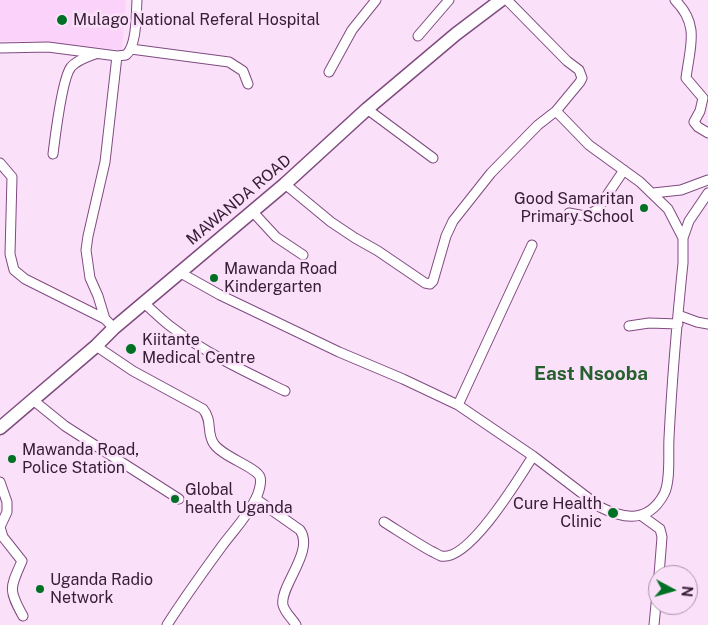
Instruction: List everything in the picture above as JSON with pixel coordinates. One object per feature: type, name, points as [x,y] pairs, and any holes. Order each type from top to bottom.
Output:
[{"type":"street","points":[[0,48],[48,47],[117,56],[126,55],[131,49],[137,0]]},
{"type":"street","points":[[329,72],[352,30],[376,0]]},
{"type":"street","points":[[418,36],[448,0]]},
{"type":"street","name":"MAWANDA ROAD","points":[[0,428],[179,272],[285,184],[367,110],[456,34],[501,0]]},
{"type":"street","points":[[285,184],[347,233],[378,251],[425,284],[430,284],[436,274],[446,236],[453,221],[491,173],[538,124],[556,111],[580,82],[581,73],[536,31],[507,0]]},
{"type":"street","points":[[675,0],[684,9],[690,20],[692,34],[686,78],[703,98],[700,111],[694,122],[708,134]]},
{"type":"street","points":[[131,49],[229,62],[243,71],[248,84]]},
{"type":"street","points":[[53,154],[62,96],[70,70],[82,59],[95,53]]},
{"type":"street","points":[[105,319],[90,278],[86,250],[105,162],[117,56]]},
{"type":"street","points":[[367,110],[433,158]]},
{"type":"street","points":[[556,111],[589,145],[653,193],[668,209],[683,238]]},
{"type":"street","points":[[0,162],[12,177],[10,254],[14,270],[25,279],[105,319],[114,328]]},
{"type":"street","points":[[569,213],[585,216],[597,210],[624,170]]},
{"type":"street","points":[[653,193],[680,190],[708,180]]},
{"type":"street","points":[[179,272],[220,295],[339,352],[458,404],[533,456],[600,507],[612,513],[632,517],[642,516],[650,511],[663,497],[667,485],[683,263],[683,238],[689,222],[708,193]]},
{"type":"street","points":[[252,211],[276,237],[302,255]]},
{"type":"street","points":[[458,404],[532,245]]},
{"type":"street","points":[[144,303],[187,338],[234,366],[285,391]]},
{"type":"street","points":[[678,314],[696,322],[708,324]]},
{"type":"street","points":[[629,326],[649,323],[678,324]]},
{"type":"street","points":[[96,346],[133,371],[203,409],[208,414],[211,439],[215,446],[259,476],[261,480],[256,499],[242,521],[191,588],[167,625]]},
{"type":"street","points":[[33,400],[65,426],[179,499]]},
{"type":"street","points":[[384,522],[416,543],[441,556],[451,556],[462,551],[483,529],[533,456]]},
{"type":"street","points":[[0,482],[7,502],[7,512],[0,528],[2,537],[22,561],[11,587],[15,601],[23,616]]},
{"type":"street","points":[[256,499],[300,530],[304,536],[304,543],[297,566],[283,598],[283,605],[296,625]]},
{"type":"street","points":[[642,516],[660,529],[662,537],[660,565]]},
{"type":"shaded area","name":"Mulago National Referal Hospital","points":[[0,0],[126,0],[122,50],[34,41],[0,41]]},
{"type":"place","name":"Mulago National Referal Hospital","points":[[62,20]]},
{"type":"place","name":"Good Samaritan Primary School","points":[[644,208]]},
{"type":"place","name":"Mawanda Road Kindergarten","points":[[214,278]]},
{"type":"place","name":"Kiitante Medical Centre","points":[[131,349]]},
{"type":"place","name":"Mawanda Road, Police Station","points":[[12,459]]},
{"type":"place","name":"Global health Uganda","points":[[175,499]]},
{"type":"place","name":"Cure Health Clinic","points":[[613,513]]},
{"type":"place","name":"Uganda Radio Network","points":[[40,589]]},
{"type":"district","name":"East Nsooba","points":[[591,374]]}]
